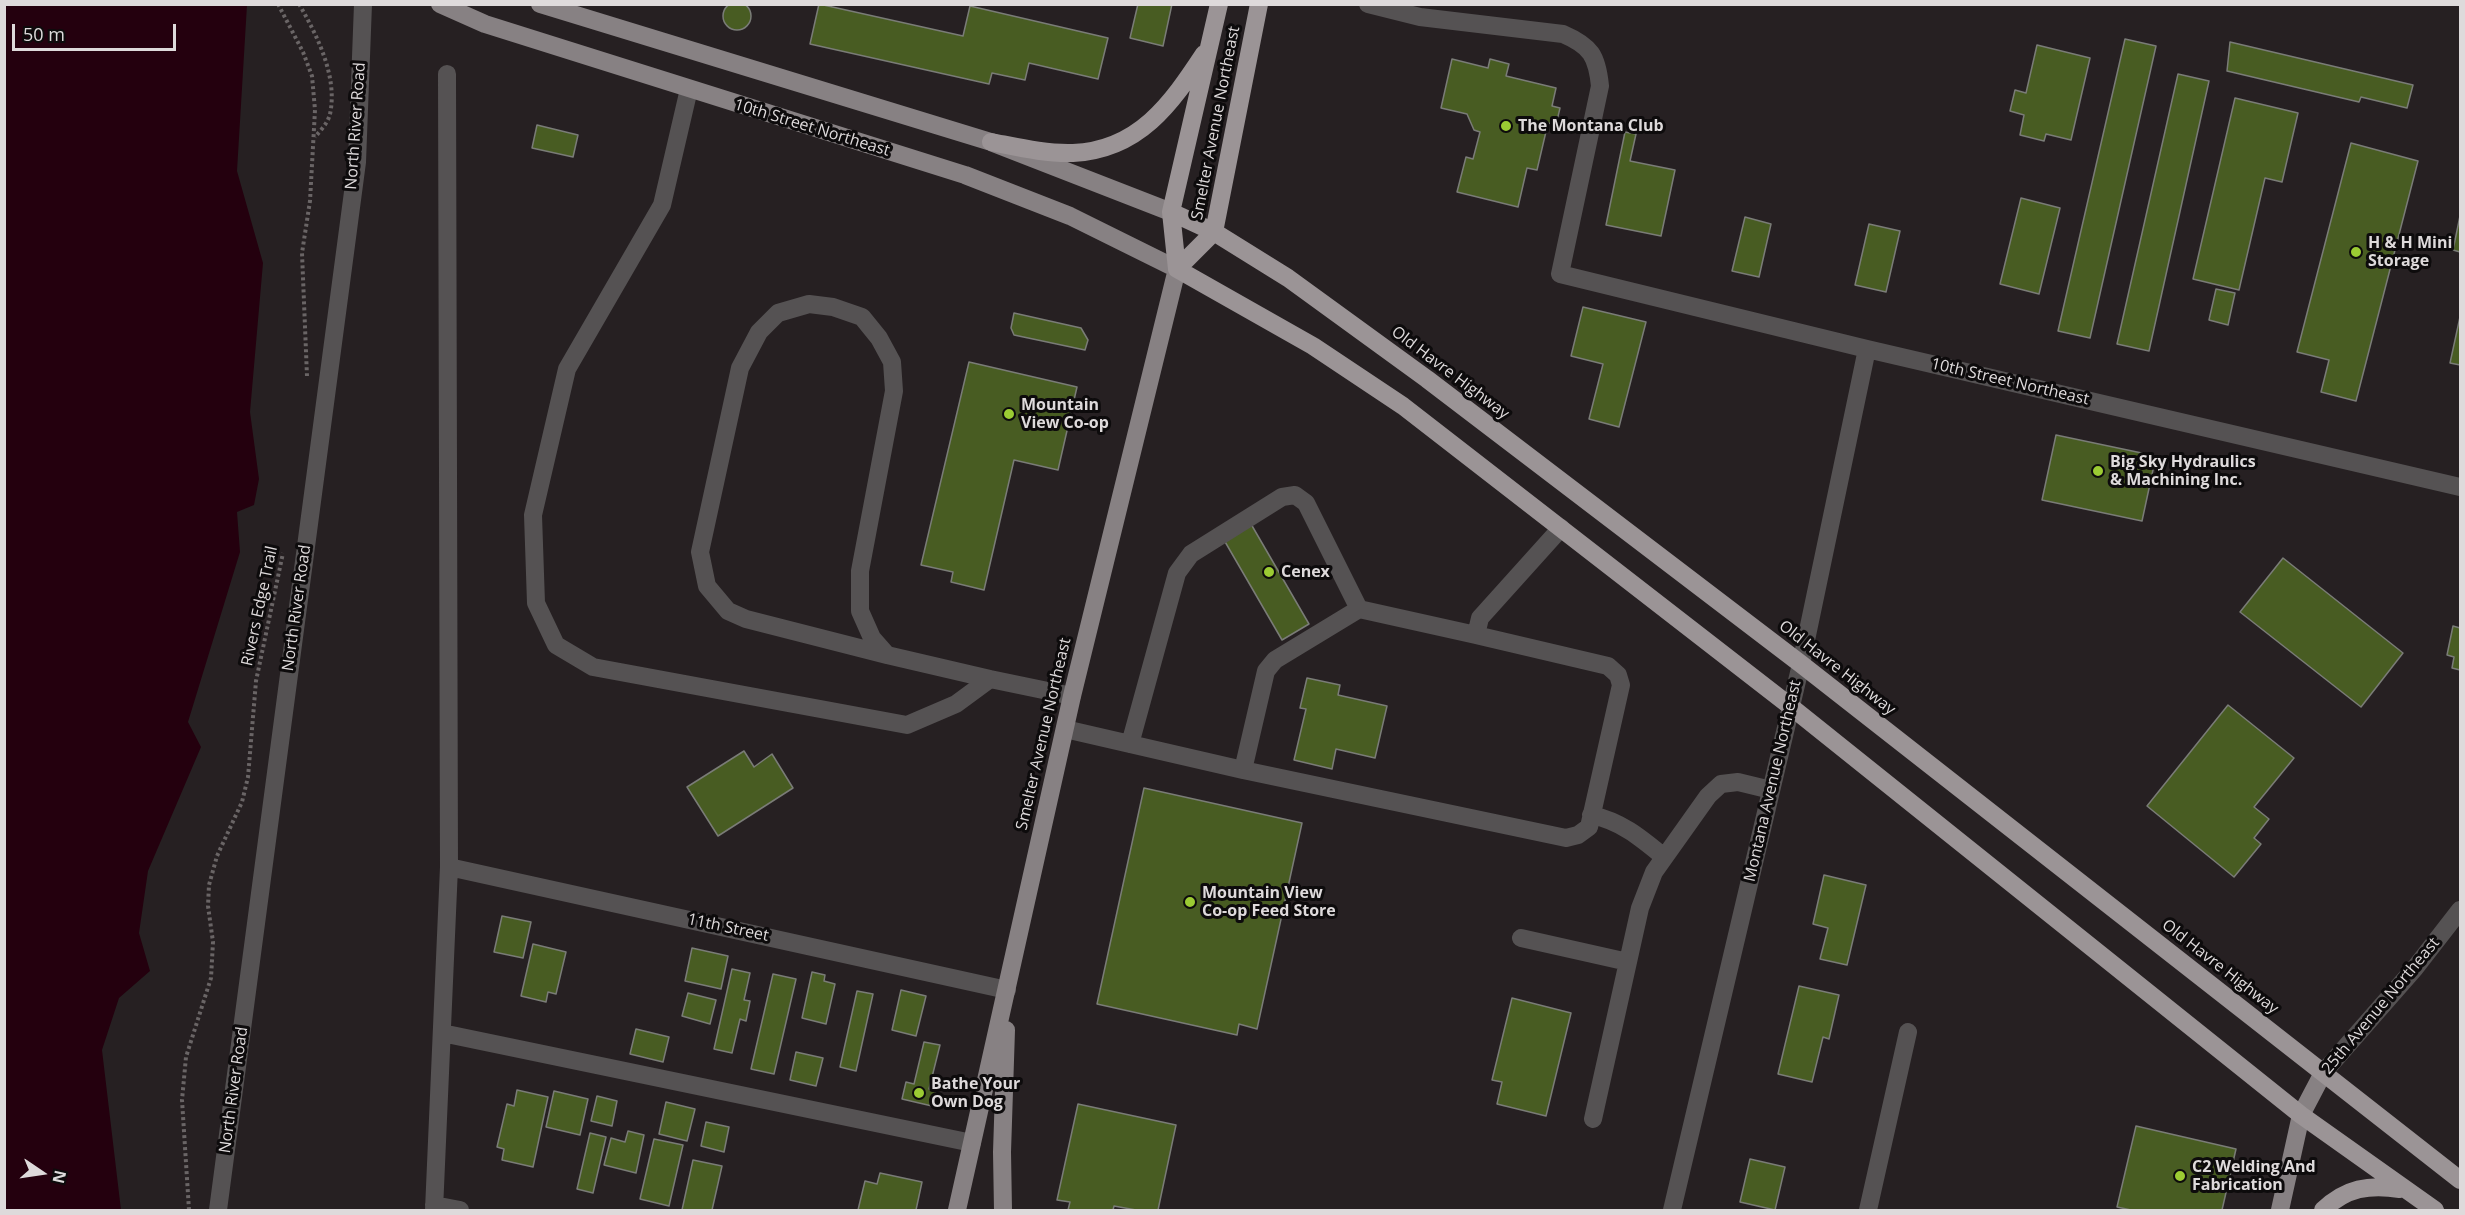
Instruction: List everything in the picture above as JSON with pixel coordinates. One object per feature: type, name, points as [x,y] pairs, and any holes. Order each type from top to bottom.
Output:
[{"type":"highway","name":"Smelter Avenue Northeast","points":[[1177,269],[1171,212],[1219,4]]},
{"type":"highway","name":"Smelter Avenue Northeast","points":[[1177,269],[1214,232],[1259,4]]},
{"type":"highway","points":[[990,142],[1049,152],[1074,153],[1100,149],[1121,141],[1142,130],[1161,114],[1177,95],[1211,43]]},
{"type":"highway","name":"Old Havre Highway","points":[[1171,212],[1214,232],[1288,279],[1427,379],[1801,664],[2460,1180]]},
{"type":"highway","points":[[1177,269],[1313,346],[1403,406],[1790,706],[2301,1115],[2435,1210]]},
{"type":"highway","points":[[2323,1210],[2354,1189],[2380,1185],[2405,1189]]},
{"type":"main road","name":"10th Street Northeast","points":[[440,4],[485,24],[965,175],[1070,216],[1177,269]]},
{"type":"main road","points":[[540,4],[990,142],[1171,212]]},
{"type":"main road","name":"Smelter Avenue Northeast","points":[[957,1210],[1072,696],[1177,269]]},
{"type":"main road","points":[[1003,1210],[1006,990]]},
{"type":"main road","name":"25th Avenue Northeast","points":[[2280,1210],[2301,1115],[2323,1073]]},
{"type":"street","name":"North River Road","points":[[218,1210],[357,162],[363,4]]},
{"type":"street","name":"10th Street Northeast","points":[[1368,4],[1420,17],[1563,34],[1582,42],[1594,58],[1600,86],[1560,274],[1867,349],[2460,487]]},
{"type":"street","points":[[447,74],[449,867],[434,1208],[460,1210]]},
{"type":"street","points":[[689,89],[662,205],[567,369],[533,515],[536,603],[556,645],[594,668],[907,725],[956,705],[990,679]]},
{"type":"street","points":[[887,655],[872,638],[860,611],[860,572],[894,391],[892,362],[879,338],[862,317],[833,307],[809,304],[778,314],[759,332],[740,368],[700,552],[707,586],[728,611],[746,619],[887,655],[1072,696]]},
{"type":"street","name":"Montana Avenue Northeast","points":[[1672,1210],[1801,664],[1867,349]]},
{"type":"street","points":[[1130,744],[1177,573],[1191,555],[1282,497],[1295,495],[1306,503],[1359,609]]},
{"type":"street","points":[[1476,635],[1480,618],[1561,528]]},
{"type":"street","points":[[1065,729],[1243,770],[1566,838],[1578,835],[1588,827],[1621,685],[1618,675],[1608,666],[1359,609],[1275,660],[1266,671],[1243,770]]},
{"type":"street","points":[[1593,1119],[1640,908],[1654,872],[1708,796],[1721,784],[1738,782],[1771,790]]},
{"type":"street","points":[[1591,814],[1609,818],[1629,829],[1664,857]]},
{"type":"street","name":"11th Street","points":[[449,867],[1006,990]]},
{"type":"street","name":"25th Avenue Northeast","points":[[2323,1073],[2415,968],[2460,910]]},
{"type":"street","points":[[1521,938],[1628,962]]},
{"type":"street","points":[[1868,1210],[1908,1032]]},
{"type":"street","points":[[442,1033],[972,1143]]},
{"type":"path","points":[[278,4],[303,52],[312,76],[315,110],[310,201],[302,253],[307,381]]},
{"type":"path","points":[[299,4],[327,65],[330,90],[330,115],[314,138]]},
{"type":"path","name":"Rivers Edge Trail","points":[[189,1210],[182,1100],[186,1057],[211,978],[213,942],[208,906],[209,885],[217,856],[242,802],[248,777],[256,681],[284,548]]},
{"type":"shaded area","points":[[5,4],[247,5],[237,171],[263,263],[250,412],[259,479],[254,505],[237,512],[240,552],[188,722],[201,747],[148,871],[139,933],[150,971],[119,998],[102,1050],[121,1210],[5,1210]]},
{"type":"building","points":[[737,2],[747,6],[751,16],[747,26],[737,30],[727,26],[723,16],[727,6]]},
{"type":"building","points":[[819,4],[963,36],[970,6],[1108,38],[1098,79],[1029,63],[1025,80],[992,73],[989,84],[810,44]]},
{"type":"building","points":[[1138,4],[1172,4],[1163,46],[1130,38]]},
{"type":"building","points":[[2125,39],[2156,46],[2090,338],[2058,331]]},
{"type":"building","points":[[2230,42],[2413,85],[2407,108],[2361,97],[2359,102],[2227,71]]},
{"type":"building","points":[[2037,45],[2090,58],[2071,140],[2046,134],[2044,141],[2020,135],[2024,115],[2010,111],[2015,90],[2026,93]]},
{"type":"building","points":[[1452,59],[1488,68],[1490,59],[1509,64],[1506,76],[1556,88],[1552,106],[1560,108],[1556,125],[1548,123],[1537,170],[1527,168],[1518,207],[1457,192],[1466,157],[1473,159],[1480,132],[1474,130],[1467,114],[1441,108]]},
{"type":"building","points":[[2178,74],[2209,81],[2149,351],[2117,344]]},
{"type":"building","points":[[2235,98],[2298,113],[2282,182],[2265,178],[2239,290],[2193,279]]},
{"type":"building","points":[[537,125],[578,135],[573,157],[532,148]]},
{"type":"building","points":[[1625,132],[1636,134],[1630,161],[1675,170],[1661,236],[1606,225]]},
{"type":"building","points":[[2351,143],[2418,161],[2356,401],[2321,392],[2329,360],[2297,352]]},
{"type":"building","points":[[2021,198],[2060,208],[2039,294],[2000,284]]},
{"type":"building","points":[[2460,216],[2460,252],[2453,250]]},
{"type":"building","points":[[1745,217],[1771,224],[1759,277],[1732,271]]},
{"type":"building","points":[[1869,224],[1900,231],[1886,292],[1855,285]]},
{"type":"building","points":[[2216,289],[2235,293],[2228,325],[2209,320]]},
{"type":"building","points":[[1583,307],[1646,322],[1619,427],[1589,419],[1603,364],[1571,356]]},
{"type":"building","points":[[1014,313],[1081,328],[1088,340],[1085,350],[1014,335],[1011,328]]},
{"type":"building","points":[[2460,317],[2460,365],[2450,363]]},
{"type":"building","points":[[969,362],[1077,387],[1058,470],[1014,460],[984,590],[951,582],[953,572],[921,565]]},
{"type":"building","points":[[2056,435],[2156,456],[2142,521],[2042,500]]},
{"type":"building","points":[[1251,524],[1309,624],[1282,640],[1224,540]]},
{"type":"building","points":[[2283,558],[2403,653],[2361,707],[2240,612]]},
{"type":"building","points":[[2453,626],[2460,628],[2460,670],[2452,668],[2454,657],[2447,655]]},
{"type":"building","points":[[1307,678],[1340,685],[1338,695],[1387,706],[1375,758],[1336,749],[1332,769],[1294,760],[1306,709],[1300,708]]},
{"type":"building","points":[[2228,705],[2294,758],[2254,807],[2269,819],[2254,838],[2261,844],[2234,877],[2147,806]]},
{"type":"building","points":[[744,751],[754,767],[772,754],[793,788],[718,836],[687,787]]},
{"type":"building","points":[[1144,788],[1302,823],[1257,1029],[1239,1024],[1237,1035],[1097,1004]]},
{"type":"building","points":[[1824,875],[1866,885],[1847,965],[1820,959],[1828,928],[1813,924]]},
{"type":"building","points":[[502,916],[531,922],[523,958],[494,952]]},
{"type":"building","points":[[533,944],[566,952],[556,994],[548,992],[546,1002],[521,996]]},
{"type":"building","points":[[692,948],[728,956],[721,989],[685,981]]},
{"type":"building","points":[[732,969],[750,973],[744,1000],[750,1001],[746,1021],[740,1019],[732,1053],[714,1049]]},
{"type":"building","points":[[812,972],[825,975],[824,981],[835,984],[826,1024],[802,1018]]},
{"type":"building","points":[[773,974],[796,979],[774,1074],[751,1069]]},
{"type":"building","points":[[1799,986],[1839,995],[1829,1039],[1823,1037],[1812,1082],[1778,1074]]},
{"type":"building","points":[[901,990],[926,996],[916,1036],[892,1030]]},
{"type":"building","points":[[857,991],[873,994],[856,1071],[840,1067]]},
{"type":"building","points":[[688,993],[716,1000],[710,1024],[682,1016]]},
{"type":"building","points":[[1512,998],[1571,1013],[1546,1116],[1497,1104],[1502,1082],[1492,1080]]},
{"type":"building","points":[[636,1029],[669,1037],[663,1062],[630,1054]]},
{"type":"building","points":[[924,1042],[940,1045],[929,1089],[936,1091],[932,1106],[902,1099],[906,1082],[914,1084]]},
{"type":"building","points":[[796,1052],[823,1058],[816,1086],[790,1080]]},
{"type":"building","points":[[517,1090],[548,1097],[533,1167],[502,1160],[504,1149],[497,1147],[507,1104],[514,1106]]},
{"type":"building","points":[[554,1091],[588,1099],[580,1135],[546,1127]]},
{"type":"building","points":[[597,1096],[617,1101],[612,1126],[591,1121]]},
{"type":"building","points":[[666,1102],[695,1109],[687,1141],[659,1134]]},
{"type":"building","points":[[1078,1104],[1176,1125],[1158,1210],[1136,1210],[1114,1206],[1113,1210],[1068,1210],[1070,1202],[1057,1200]]},
{"type":"building","points":[[706,1122],[729,1127],[724,1152],[701,1146]]},
{"type":"building","points":[[2136,1126],[2236,1149],[2222,1210],[2131,1210],[2117,1207]]},
{"type":"building","points":[[628,1131],[644,1135],[636,1173],[604,1165],[611,1138],[625,1142]]},
{"type":"building","points":[[590,1133],[606,1137],[593,1193],[577,1189]]},
{"type":"building","points":[[654,1139],[683,1145],[669,1206],[640,1199]]},
{"type":"building","points":[[1750,1159],[1785,1167],[1775,1210],[1740,1202]]},
{"type":"building","points":[[693,1160],[722,1166],[712,1210],[682,1210]]},
{"type":"building","points":[[880,1173],[922,1182],[916,1210],[858,1210],[865,1181],[877,1184]]},
{"type":"place","name":"The Montana Club","points":[[1506,126]]},
{"type":"place","name":"H & H Mini Storage","points":[[2356,252]]},
{"type":"place","name":"Mountain View Co-op","points":[[1009,414]]},
{"type":"place","name":"Big Sky Hydraulics & Machining Inc.","points":[[2098,471]]},
{"type":"place","name":"Cenex","points":[[1269,572]]},
{"type":"place","name":"Mountain View Co-op Feed Store","points":[[1190,902]]},
{"type":"place","name":"Bathe Your Own Dog","points":[[919,1093]]},
{"type":"place","name":"C2 Welding And Fabrication","points":[[2180,1176]]}]
